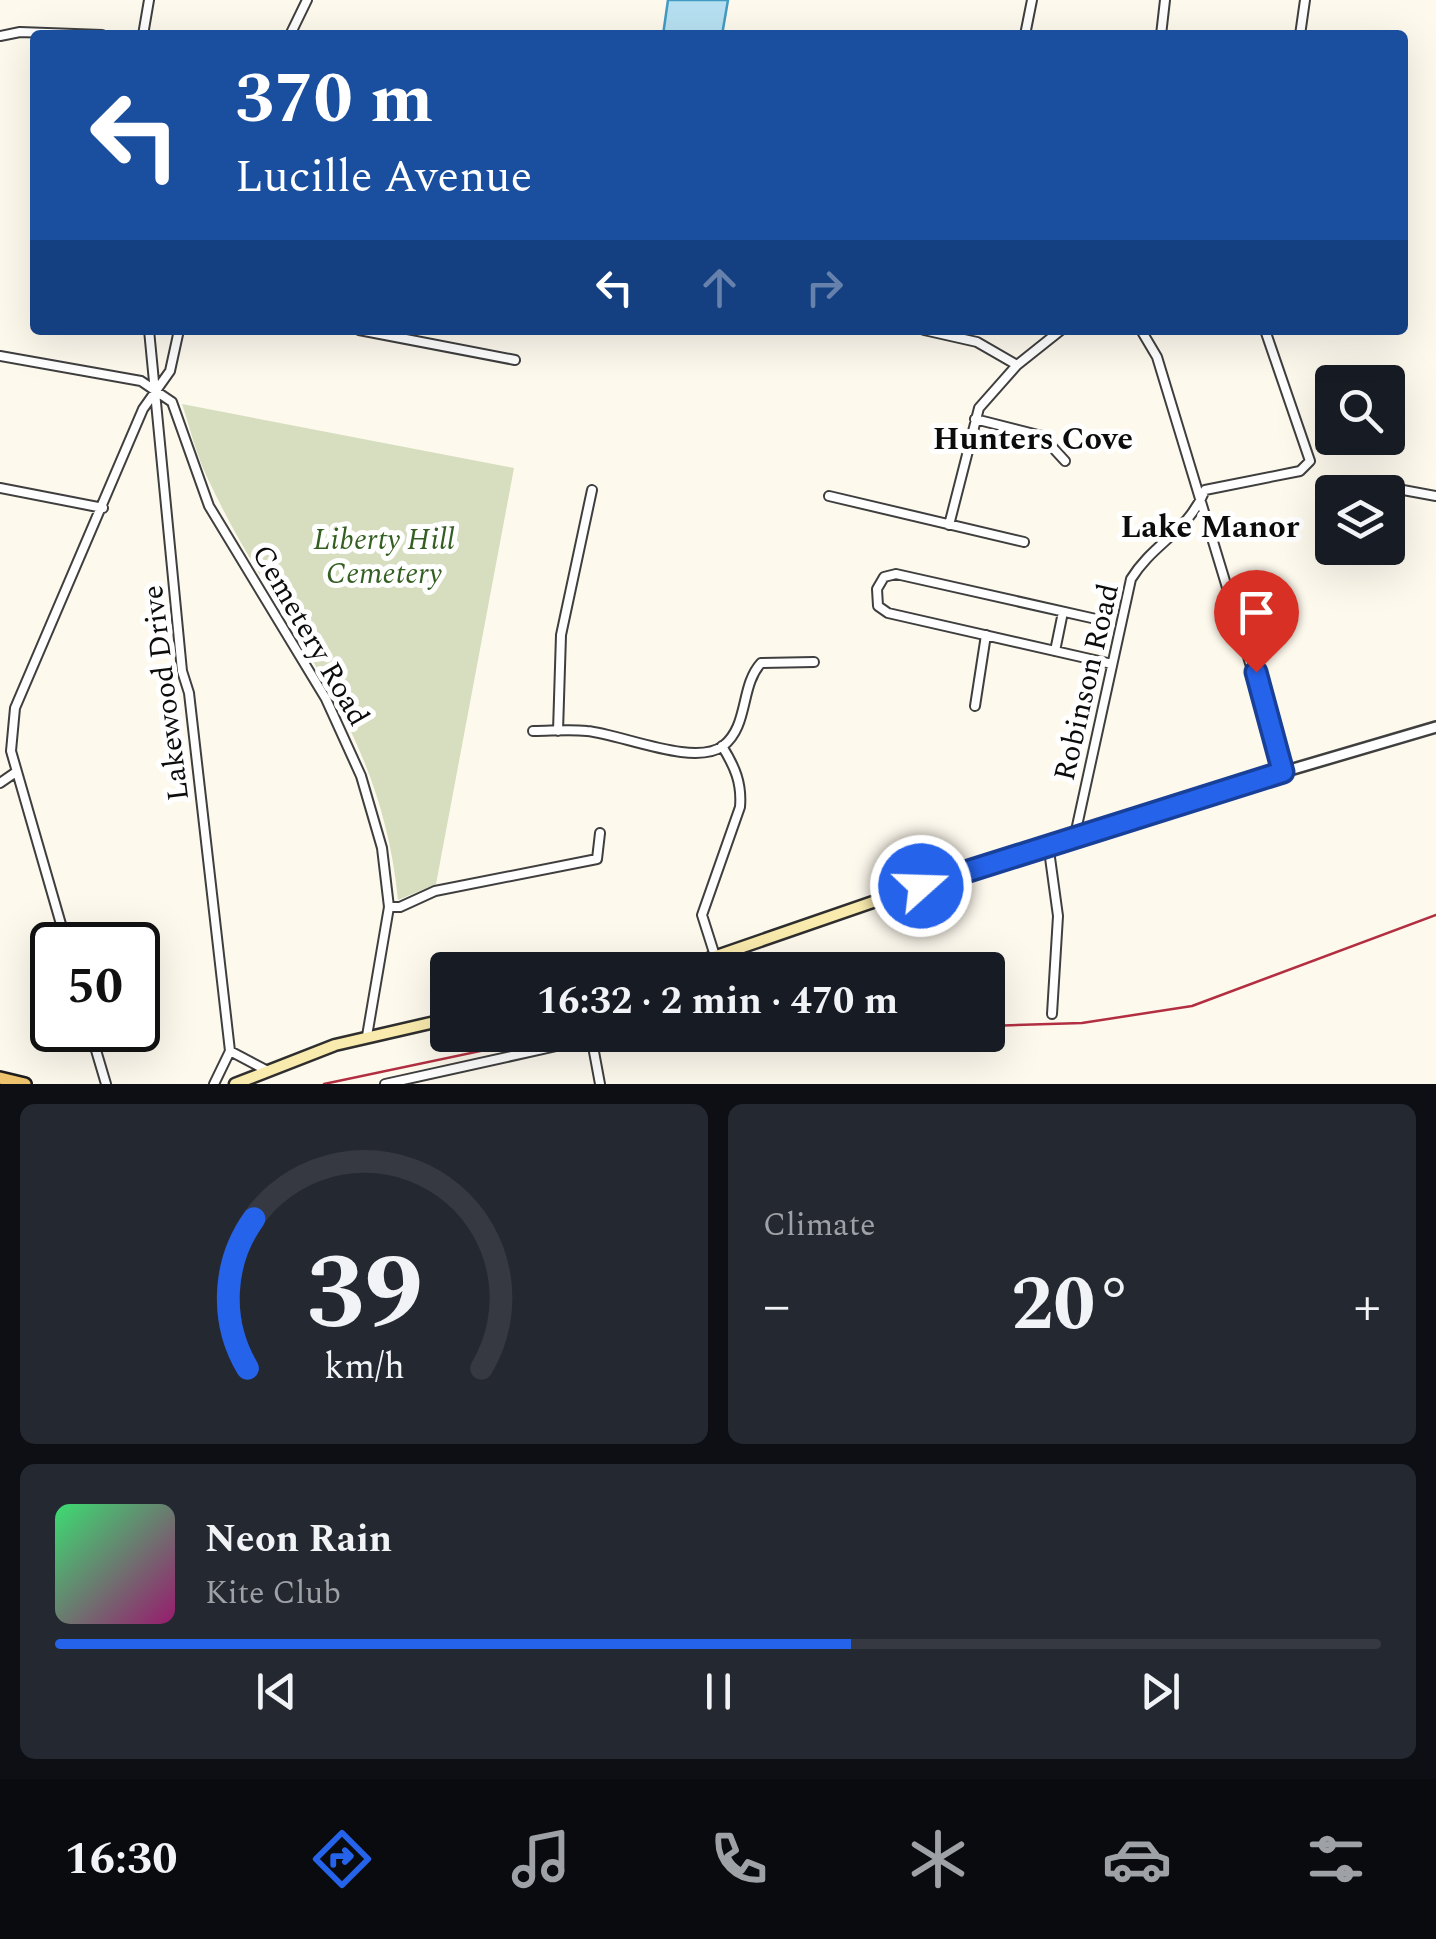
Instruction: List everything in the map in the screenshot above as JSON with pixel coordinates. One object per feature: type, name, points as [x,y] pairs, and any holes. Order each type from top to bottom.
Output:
[{"type":"main road","points":[[736,952],[1075,835],[1283,772]]},
{"type":"main road","points":[[235,1084],[367,1036],[430,1023]]},
{"type":"main road","points":[[0,1078],[24,1084]]},
{"type":"street","points":[[144,30],[149,0]]},
{"type":"street","points":[[292,30],[306,0]]},
{"type":"street","points":[[1026,30],[1032,0]]},
{"type":"street","points":[[1162,30],[1165,0]]},
{"type":"street","points":[[1301,30],[1304,0]]},
{"type":"street","points":[[0,36],[30,32]]},
{"type":"street","name":"Lakewood Drive","points":[[151,335],[178,631],[230,1051]]},
{"type":"street","points":[[60,922],[11,750],[15,708],[143,408],[170,370],[178,335]]},
{"type":"street","points":[[385,335],[515,360]]},
{"type":"street","points":[[946,335],[977,342],[1017,365]]},
{"type":"street","points":[[949,525],[975,419],[1017,365],[1054,335]]},
{"type":"street","points":[[1144,335],[1157,357],[1198,505],[1248,645],[1283,772],[1436,728]]},
{"type":"street","points":[[1198,505],[1205,490],[1300,472],[1310,461],[1267,335]]},
{"type":"street","points":[[0,356],[141,381],[157,389]]},
{"type":"street","name":"Cemetery Road","points":[[157,389],[172,402],[209,506],[302,658],[347,742],[382,848],[389,907],[367,1036]]},
{"type":"street","points":[[975,419],[1042,436],[1064,461]]},
{"type":"street","points":[[0,488],[103,508]]},
{"type":"street","points":[[558,731],[561,635],[592,490]]},
{"type":"street","points":[[1405,490],[1436,496]]},
{"type":"street","points":[[830,496],[1024,542]]},
{"type":"street","name":"Robinson Road","points":[[1075,835],[1131,579],[1140,564],[1187,524],[1198,505]]},
{"type":"street","points":[[1096,619],[896,574],[884,577],[877,590],[878,606],[888,613],[1112,664]]},
{"type":"street","points":[[1055,651],[1063,612]]},
{"type":"street","points":[[976,706],[986,635]]},
{"type":"street","points":[[533,731],[588,731],[692,753],[722,746],[740,720],[750,674],[761,663],[814,662]]},
{"type":"street","points":[[714,952],[702,914],[740,807],[742,790],[736,767],[722,746]]},
{"type":"street","points":[[0,783],[16,772]]},
{"type":"street","points":[[389,907],[400,907],[435,891],[597,859],[600,833]]},
{"type":"street","points":[[1048,844],[1058,916],[1052,1014]]},
{"type":"street","points":[[214,1084],[230,1051],[266,1070]]},
{"type":"street","points":[[97,1052],[106,1084]]},
{"type":"street","points":[[385,1084],[539,1052]]},
{"type":"street","points":[[594,1052],[600,1084]]},
{"type":"green space","name":"Liberty Hill Cemetery","points":[[182,404],[514,468],[436,884],[398,900],[388,836],[371,778],[349,727],[235,532],[203,468]]},
{"type":"water","points":[[668,0],[728,0],[723,30],[664,30]]},
{"type":"railway","points":[[1005,1025],[1082,1023],[1192,1006],[1436,915]]},
{"type":"railway","points":[[324,1084],[476,1052]]},
{"type":"district","name":"Hunters Cove","points":[[1033,438]]},
{"type":"district","name":"Lake Manor","points":[[1210,526]]},
{"type":"route","points":[[921,886],[1283,772],[1256,672]]}]
